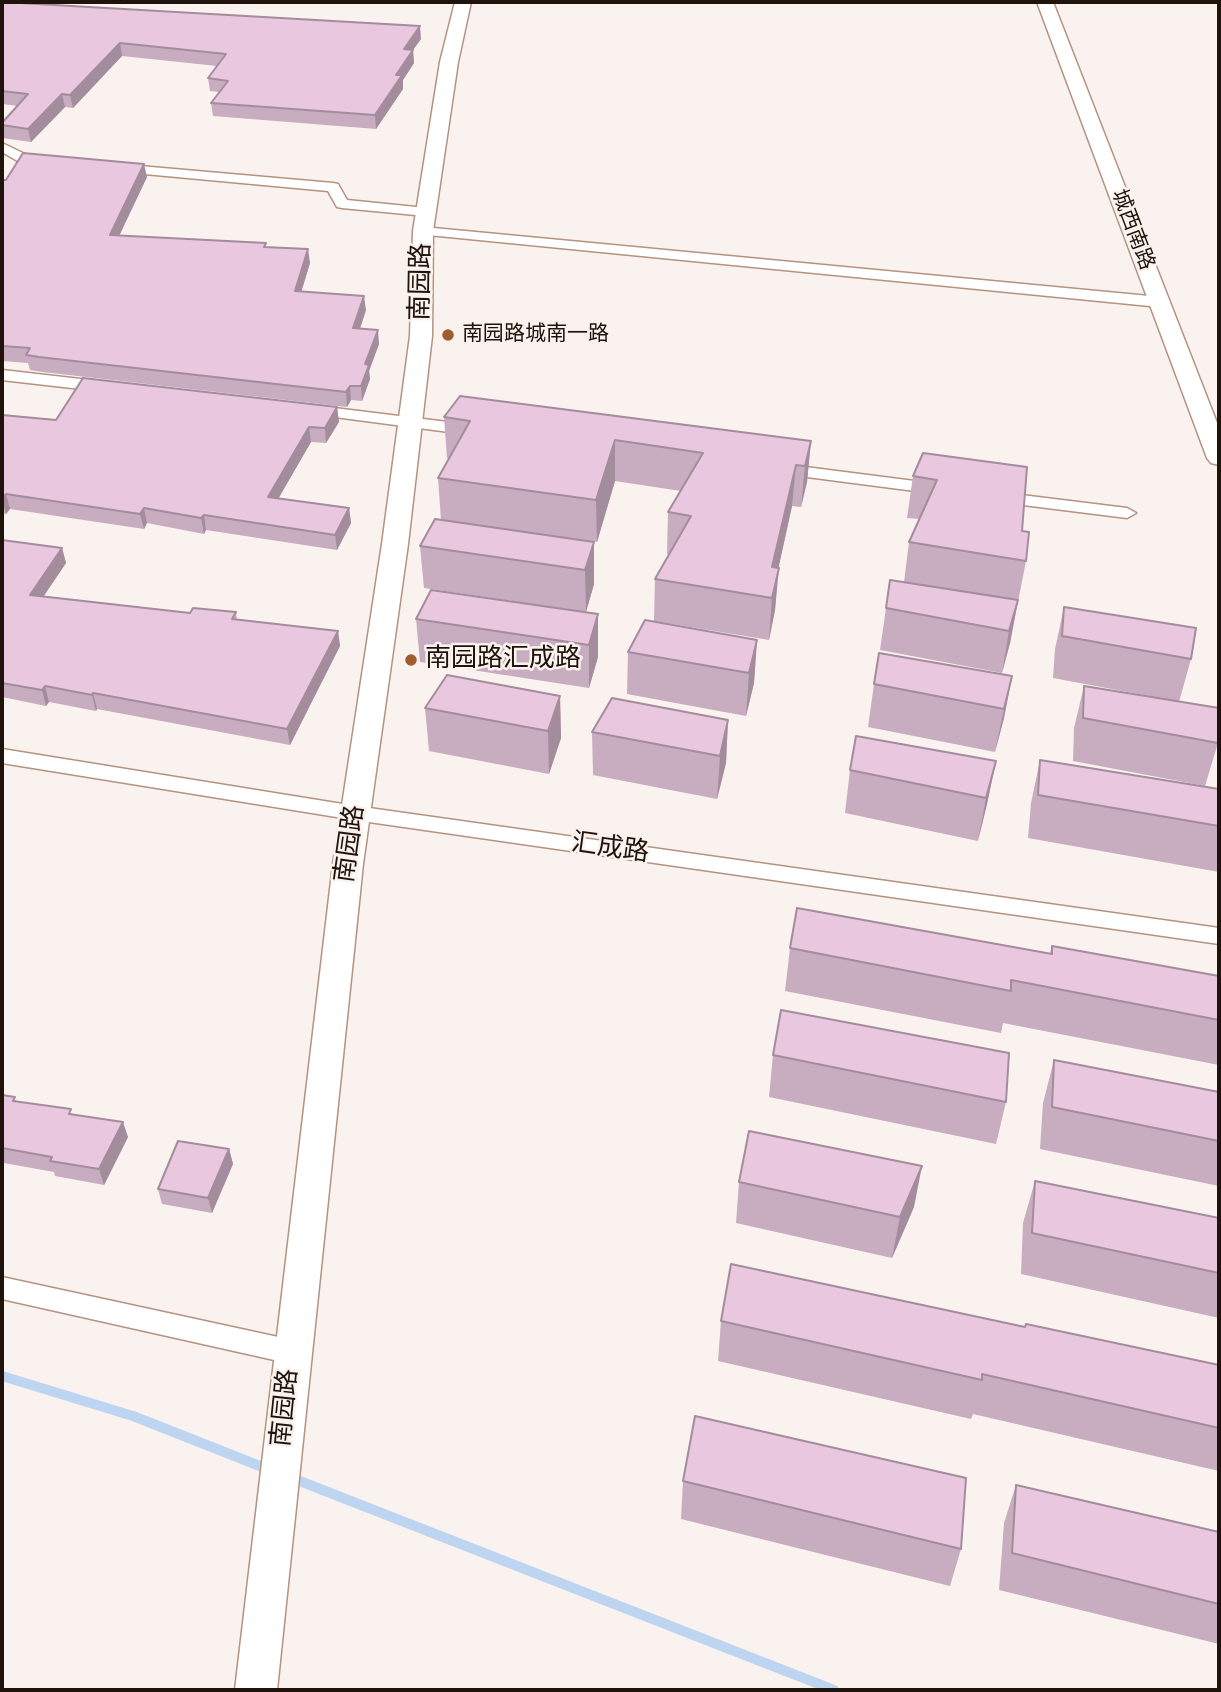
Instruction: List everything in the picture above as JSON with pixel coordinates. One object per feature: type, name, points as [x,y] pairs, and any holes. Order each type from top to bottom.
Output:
[{"type":"street","name":"南园路","points":[[256,1690],[355,813],[396,533],[421,336],[424,222],[449,62],[463,2]]},
{"type":"street","name":"城西南路","points":[[1045,2],[1219,458]]},
{"type":"street","name":"城西南路","points":[[1059,2],[1203,362]]},
{"type":"street","points":[[2,148],[26,160],[68,164]]},
{"type":"street","points":[[96,166],[333,187],[342,204],[424,222],[1160,302]]},
{"type":"street","points":[[2,375],[124,389]]},
{"type":"street","points":[[287,408],[492,432]]},
{"type":"street","points":[[768,468],[1128,513]]},
{"type":"street","name":"汇成路","points":[[2,756],[355,813],[1219,936]]},
{"type":"street","points":[[2,1288],[291,1367]]},
{"type":"building","points":[[2,2],[420,26],[404,49],[413,50],[396,75],[402,75],[375,115],[211,103],[228,81],[208,78],[226,54],[120,43],[70,95],[62,94],[28,129],[2,125],[28,94],[2,91]]},
{"type":"building","points":[[23,153],[144,164],[110,235],[266,243],[264,247],[308,249],[295,291],[364,296],[353,328],[378,330],[365,364],[369,365],[361,386],[350,386],[346,392],[39,357],[26,355],[30,348],[2,346],[2,180],[6,180]]},
{"type":"building","points":[[83,378],[337,407],[325,428],[309,427],[268,497],[349,508],[335,535],[144,508],[140,514],[6,494],[2,499],[2,415],[56,420]]},
{"type":"building","points":[[460,396],[811,441],[805,466],[796,465],[772,567],[779,568],[772,598],[655,579],[691,516],[668,512],[703,453],[615,440],[596,500],[438,478],[470,421],[444,417]]},
{"type":"building","points":[[923,453],[1027,467],[1022,531],[1029,532],[1026,561],[909,542],[937,480],[913,476]]},
{"type":"building","points":[[435,519],[594,542],[585,570],[420,546]]},
{"type":"building","points":[[2,540],[62,548],[30,595],[190,613],[193,608],[236,612],[232,619],[338,631],[287,729],[93,693],[92,695],[45,686],[42,690],[2,683]]},
{"type":"building","points":[[890,580],[1018,600],[1009,631],[886,608]]},
{"type":"building","points":[[431,590],[598,614],[589,645],[416,619]]},
{"type":"building","points":[[1064,607],[1196,628],[1191,659],[1062,636]]},
{"type":"building","points":[[645,620],[757,640],[749,673],[628,652]]},
{"type":"building","points":[[879,653],[1012,676],[1004,709],[874,684]]},
{"type":"building","points":[[447,675],[560,696],[548,731],[425,708]]},
{"type":"building","points":[[1084,686],[1219,708],[1218,743],[1083,718]]},
{"type":"building","points":[[612,698],[728,720],[720,756],[592,732]]},
{"type":"building","points":[[856,736],[996,761],[986,798],[850,770]]},
{"type":"building","points":[[1040,760],[1219,789],[1219,826],[1038,795]]},
{"type":"building","points":[[797,908],[1052,954],[1052,946],[1219,976],[1219,1020],[1011,980],[1011,991],[790,948]]},
{"type":"building","points":[[781,1010],[1009,1053],[1006,1102],[773,1055]]},
{"type":"building","points":[[1054,1060],[1219,1092],[1219,1141],[1052,1107]]},
{"type":"building","points":[[2,1095],[15,1097],[13,1101],[71,1109],[69,1114],[123,1122],[99,1169],[50,1161],[52,1157],[2,1148]]},
{"type":"building","points":[[749,1131],[922,1166],[900,1217],[739,1182]]},
{"type":"building","points":[[178,1141],[229,1149],[208,1198],[158,1189]]},
{"type":"building","points":[[1035,1181],[1219,1218],[1219,1273],[1032,1233]]},
{"type":"building","points":[[731,1264],[1025,1327],[1026,1324],[1219,1365],[1219,1428],[982,1374],[982,1380],[721,1321]]},
{"type":"building","points":[[695,1416],[966,1478],[961,1549],[683,1481]]},
{"type":"building","points":[[1016,1485],[1219,1532],[1219,1604],[1012,1553]]},
{"type":"waterway","points":[[2,1376],[133,1416],[270,1470]]},
{"type":"waterway","points":[[292,1478],[834,1690]]},
{"type":"place","name":"南园路城南一路","points":[[448,335]]},
{"type":"place","name":"南园路汇成路","points":[[411,660]]}]
